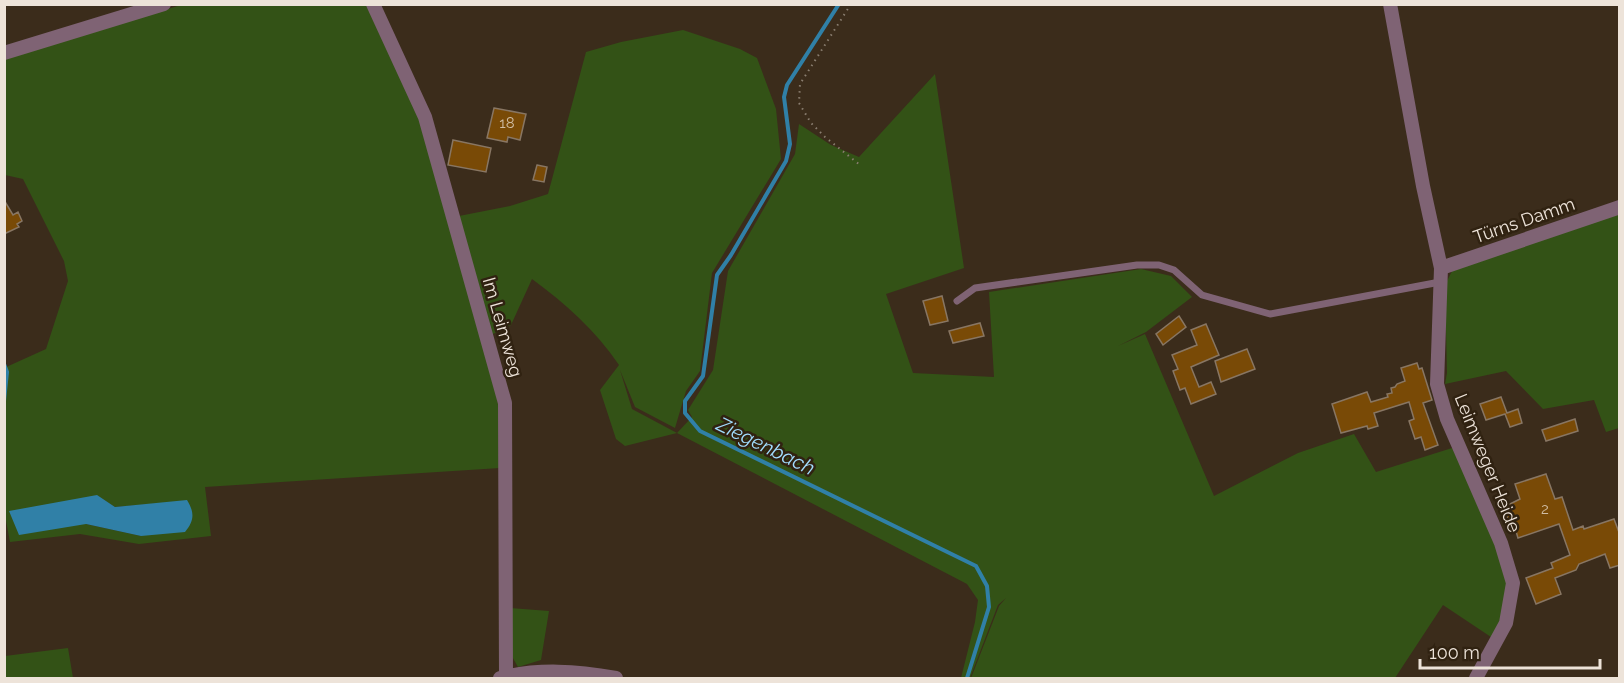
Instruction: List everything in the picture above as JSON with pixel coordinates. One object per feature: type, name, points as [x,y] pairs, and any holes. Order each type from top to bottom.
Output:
[{"type":"street","points":[[4,53],[164,4]]},
{"type":"street","name":"Im Leimweg","points":[[373,4],[426,117],[505,403],[503,678],[547,671],[616,678]]},
{"type":"street","name":"Leimweger Heide","points":[[1390,4],[1440,275],[1437,384],[1447,419],[1501,543],[1513,583],[1506,623],[1476,678]]},
{"type":"street","name":"Türns Damm","points":[[1440,275],[1620,207]]},
{"type":"lane","points":[[957,301],[975,288],[1137,265],[1158,265],[1174,270],[1202,295],[1270,314],[1440,275]]},
{"type":"path","points":[[851,4],[800,84],[799,103],[812,123],[825,137],[860,165]]},
{"type":"green space","points":[[181,5],[366,5],[419,117],[495,380],[500,421],[500,468],[205,487],[211,536],[139,544],[80,534],[10,542],[4,510],[4,368],[46,349],[68,281],[64,261],[23,179],[5,175],[5,58]],"holes":[[[96,495],[115,507],[187,501],[141,536],[86,524]]]},
{"type":"green space","points":[[683,30],[740,49],[757,58],[776,109],[781,159],[712,273],[700,371],[686,391],[675,428],[635,407],[620,370],[632,409],[677,433],[625,446],[616,439],[600,390],[619,365],[579,318],[532,279],[511,325],[491,335],[459,216],[510,206],[548,194],[586,52],[621,42]]},
{"type":"green space","points":[[935,74],[964,268],[886,294],[913,373],[994,377],[989,292],[1141,269],[1171,276],[1192,297],[1146,332],[1118,346],[1145,334],[1214,496],[1298,453],[1354,434],[1376,472],[1452,448],[1499,546],[1508,587],[1507,604],[1494,639],[1443,605],[1395,678],[971,678],[999,606],[1006,598],[998,605],[970,678],[961,678],[978,600],[967,584],[677,433],[692,417],[688,410],[713,370],[728,271],[795,154],[799,124],[831,145],[859,157]]},
{"type":"green space","points":[[1619,212],[1619,428],[1606,432],[1594,400],[1543,409],[1506,371],[1445,384],[1447,373],[1445,285],[1452,271]]},
{"type":"green space","points":[[510,608],[549,611],[541,660],[518,667],[510,653]]},
{"type":"green space","points":[[68,648],[73,678],[5,678],[5,656]]},
{"type":"water","points":[[97,495],[115,507],[187,500],[192,520],[185,532],[141,536],[86,524],[19,535],[9,511]]},
{"type":"building","points":[[494,108],[526,114],[520,140],[508,137],[507,142],[487,138]]},
{"type":"building","points":[[453,140],[491,148],[486,172],[448,165]]},
{"type":"building","points":[[537,165],[547,167],[544,182],[533,180]]},
{"type":"building","points":[[4,200],[13,215],[18,212],[22,221],[17,224],[19,227],[4,234]]},
{"type":"building","points":[[942,296],[948,321],[930,325],[923,301]]},
{"type":"building","points":[[1179,316],[1186,327],[1163,345],[1156,334]]},
{"type":"building","points":[[980,323],[984,336],[953,343],[949,331]]},
{"type":"building","points":[[1206,324],[1219,355],[1191,367],[1199,387],[1211,382],[1216,394],[1191,404],[1185,388],[1180,390],[1173,371],[1178,369],[1172,355],[1197,345],[1191,330]]},
{"type":"building","points":[[1247,349],[1255,369],[1221,382],[1215,361]]},
{"type":"building","points":[[1417,363],[1419,369],[1422,368],[1432,400],[1423,403],[1438,445],[1425,450],[1421,437],[1415,439],[1409,421],[1414,419],[1409,402],[1374,413],[1378,426],[1368,429],[1367,426],[1341,433],[1332,404],[1367,392],[1371,402],[1388,397],[1387,394],[1392,393],[1391,388],[1405,381],[1401,368]]},
{"type":"building","points":[[1501,397],[1507,413],[1518,409],[1522,423],[1510,427],[1505,414],[1486,420],[1480,404]]},
{"type":"building","points":[[1575,419],[1578,431],[1546,441],[1542,430]]},
{"type":"building","points":[[1546,474],[1555,499],[1562,497],[1573,530],[1583,526],[1584,529],[1614,519],[1620,535],[1620,565],[1610,568],[1605,554],[1579,564],[1576,570],[1555,578],[1561,594],[1536,604],[1526,578],[1553,568],[1551,563],[1570,555],[1559,524],[1518,538],[1515,528],[1511,529],[1504,507],[1520,499],[1515,484]]},
{"type":"waterway","name":"Ziegenbach","points":[[839,4],[787,85],[784,97],[790,144],[786,161],[717,275],[703,376],[685,401],[685,413],[700,431],[976,566],[987,586],[989,607],[967,678]]},
{"type":"waterway","points":[[4,364],[7,372],[4,401]]}]
